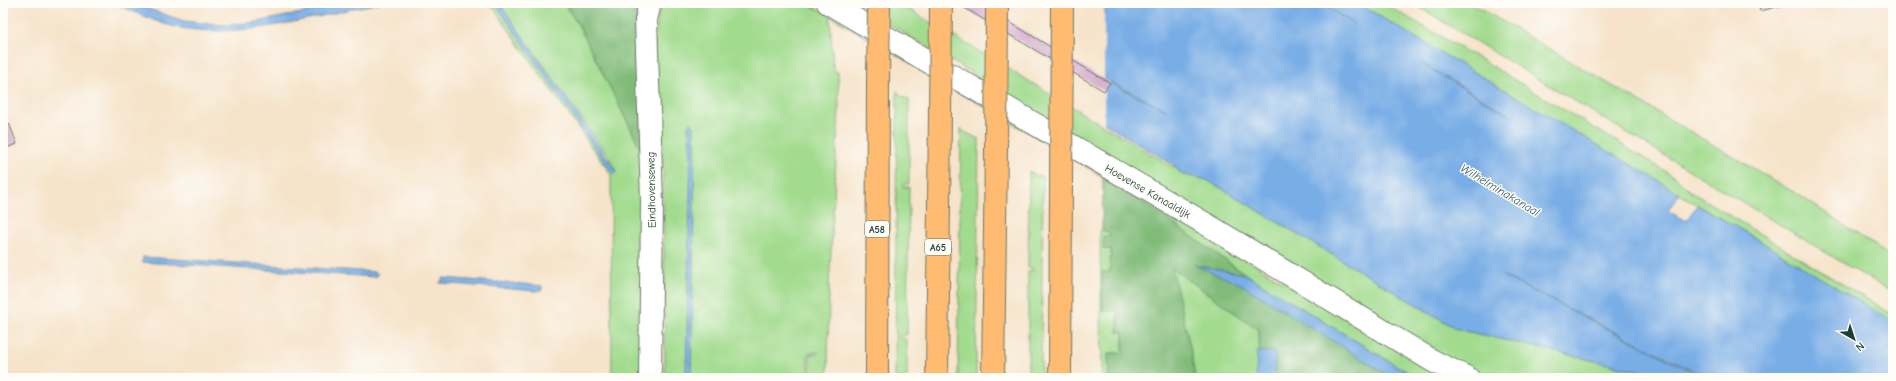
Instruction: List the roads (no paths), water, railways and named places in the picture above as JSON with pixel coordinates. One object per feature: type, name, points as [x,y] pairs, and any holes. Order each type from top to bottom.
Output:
[{"type":"highway","name":"A58","points":[[877,378],[879,3]]},
{"type":"highway","name":"A65","points":[[937,378],[941,3]]},
{"type":"highway","points":[[993,378],[997,3]]},
{"type":"highway","points":[[1060,378],[1062,3]]},
{"type":"street","name":"Eindhovenseweg","points":[[650,3],[646,20],[652,201],[650,378]]},
{"type":"street","name":"Hoevense Kanaaldijk","points":[[828,3],[1211,227],[1433,361],[1468,378]]},
{"type":"water","points":[[116,3],[131,3],[184,21],[224,25],[257,22],[350,3],[379,3],[306,20],[231,31],[206,31],[167,25],[124,8]]},
{"type":"water","points":[[495,3],[499,3],[617,172],[613,174]]},
{"type":"water","name":"Wilhelminakanaal","points":[[956,3],[1104,91],[1110,83],[1168,111],[1110,82],[978,3],[1320,3],[1354,24],[1321,3],[1357,3],[1679,193],[1668,211],[1686,221],[1697,205],[1742,230],[1893,322],[1893,378],[1708,378],[1503,276],[1695,373],[1693,378],[1669,378],[1457,329],[1207,180],[1181,174],[1174,165],[1030,79]],"holes":[[[1422,64],[1423,64],[1511,116]]]},
{"type":"water","points":[[691,122],[695,142],[691,378],[686,378],[691,153],[688,126]]},
{"type":"water","points":[[143,257],[376,272],[378,274],[375,277],[142,262]]},
{"type":"water","points":[[1194,265],[1245,274],[1417,378],[1393,378],[1242,285]]},
{"type":"water","points":[[443,278],[535,285],[542,286],[542,290],[535,291],[440,283]]},
{"type":"water","points":[[1257,352],[1275,352],[1275,378],[1256,378]]}]
